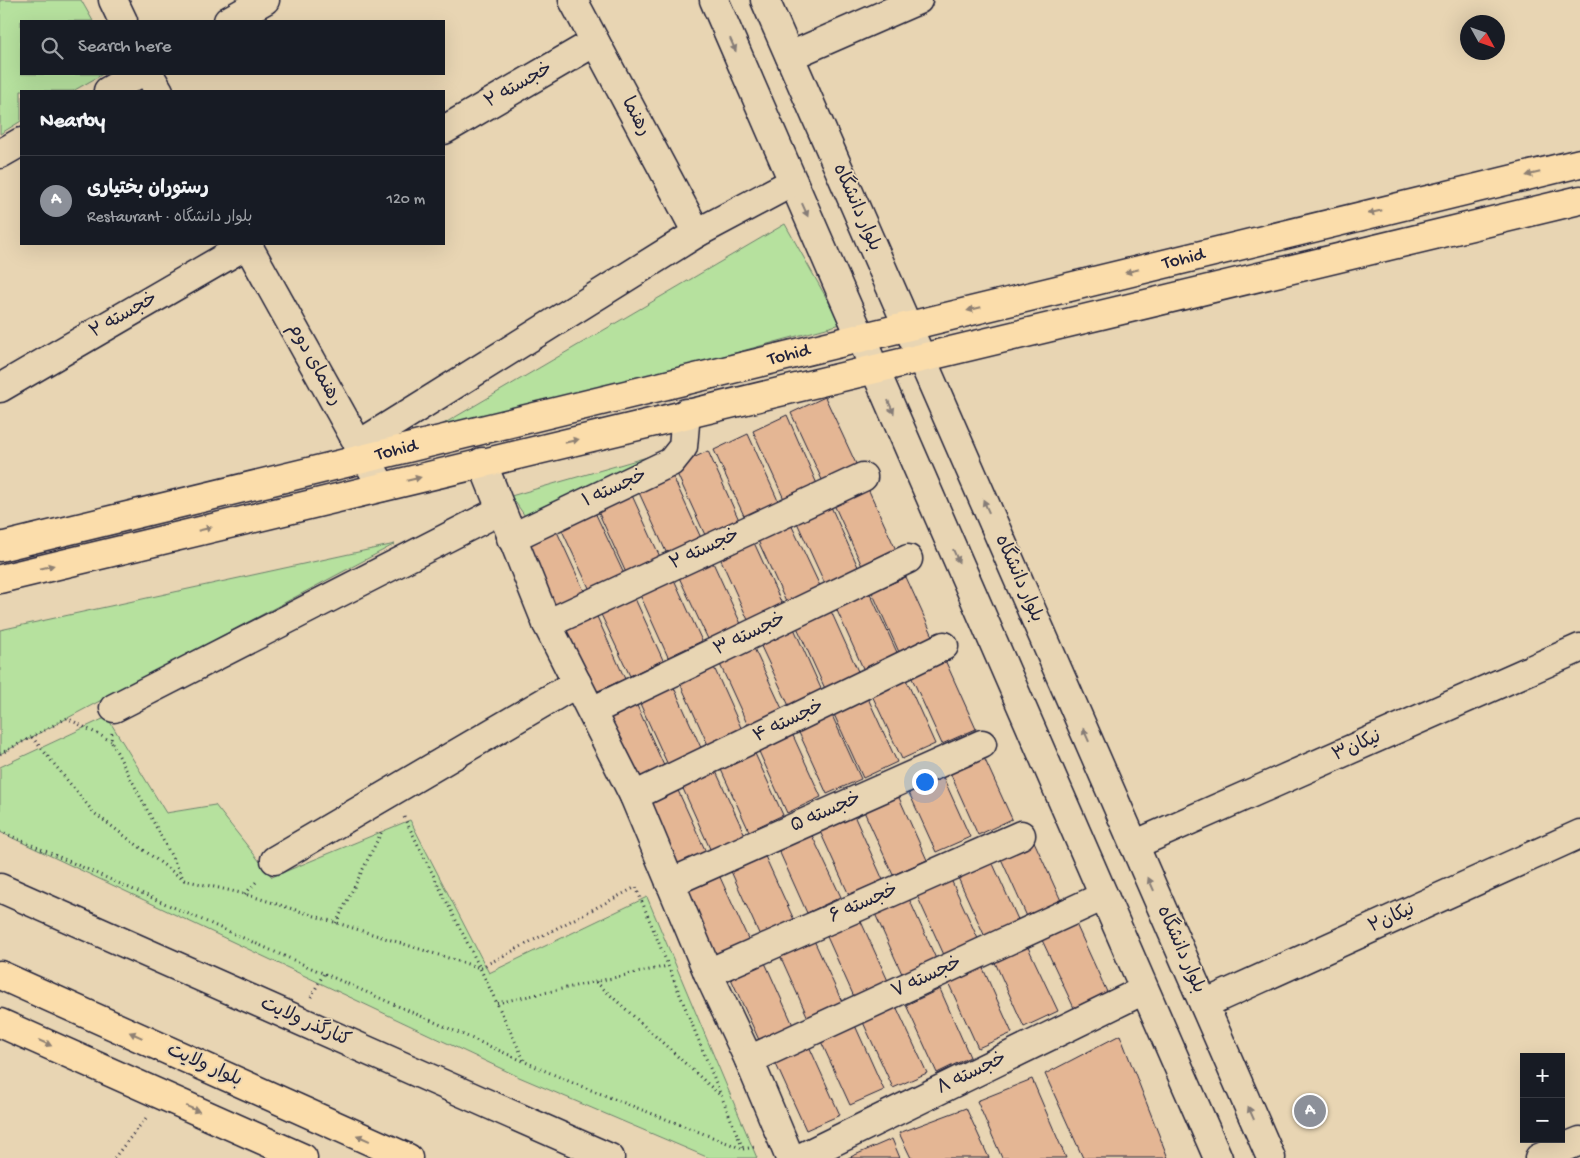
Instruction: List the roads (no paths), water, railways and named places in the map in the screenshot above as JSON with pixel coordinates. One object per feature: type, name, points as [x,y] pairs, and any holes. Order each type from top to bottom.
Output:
[{"type":"main road","name":"Tohid","points":[[0,547],[361,451],[860,337],[1580,163]]},
{"type":"main road","name":"Tohid","points":[[0,579],[1580,200]]},
{"type":"main road","name":"بلوار ولایت","points":[[0,974],[408,1158]]},
{"type":"main road","points":[[0,1023],[303,1158]]},
{"type":"street","points":[[113,0],[123,20]]},
{"type":"street","points":[[230,20],[265,0]]},
{"type":"street","name":"رهنما","points":[[573,0],[697,233]]},
{"type":"street","points":[[714,0],[1218,1158]]},
{"type":"street","name":"بلوار دانشگاه","points":[[765,0],[1271,1158]]},
{"type":"street","points":[[790,56],[918,0]]},
{"type":"street","name":"خجسته ۲","points":[[445,129],[595,42]]},
{"type":"street","points":[[110,90],[136,75]]},
{"type":"street","points":[[150,75],[158,90]]},
{"type":"street","points":[[0,154],[20,143]]},
{"type":"street","points":[[361,451],[697,233],[793,182]]},
{"type":"street","name":"خجسته ۲","points":[[0,388],[245,245]]},
{"type":"street","name":"رهنمای دوم","points":[[248,245],[382,487]]},
{"type":"street","name":"خجسته ۱","points":[[511,538],[671,462],[683,447],[686,413]]},
{"type":"street","points":[[482,462],[546,624],[634,796],[708,973],[749,1060],[790,1158]]},
{"type":"street","name":"خجسته ۲","points":[[546,624],[863,477]]},
{"type":"street","points":[[114,708],[501,510]]},
{"type":"street","name":"خجسته ۳","points":[[592,711],[908,559]]},
{"type":"street","name":"خجسته ۴","points":[[634,796],[944,646]]},
{"type":"street","name":"نیکان۳","points":[[1134,845],[1580,648]]},
{"type":"street","points":[[275,860],[393,797],[577,683]]},
{"type":"street","name":"خجسته ۵","points":[[670,882],[982,744]]},
{"type":"street","name":"نیکان۲","points":[[1204,1004],[1580,834]]},
{"type":"street","name":"خجسته ۶","points":[[708,973],[1021,835]]},
{"type":"street","name":"کنارگذر ولایت","points":[[0,888],[610,1158]]},
{"type":"street","name":"خجسته ۷","points":[[749,1060],[1104,896]]},
{"type":"street","name":"خجسته ۸","points":[[800,1158],[1144,990]]},
{"type":"street","points":[[1539,1158],[1580,1141]]},
{"type":"place","name":"رستوران بختیاری","points":[[1310,1111]]}]
